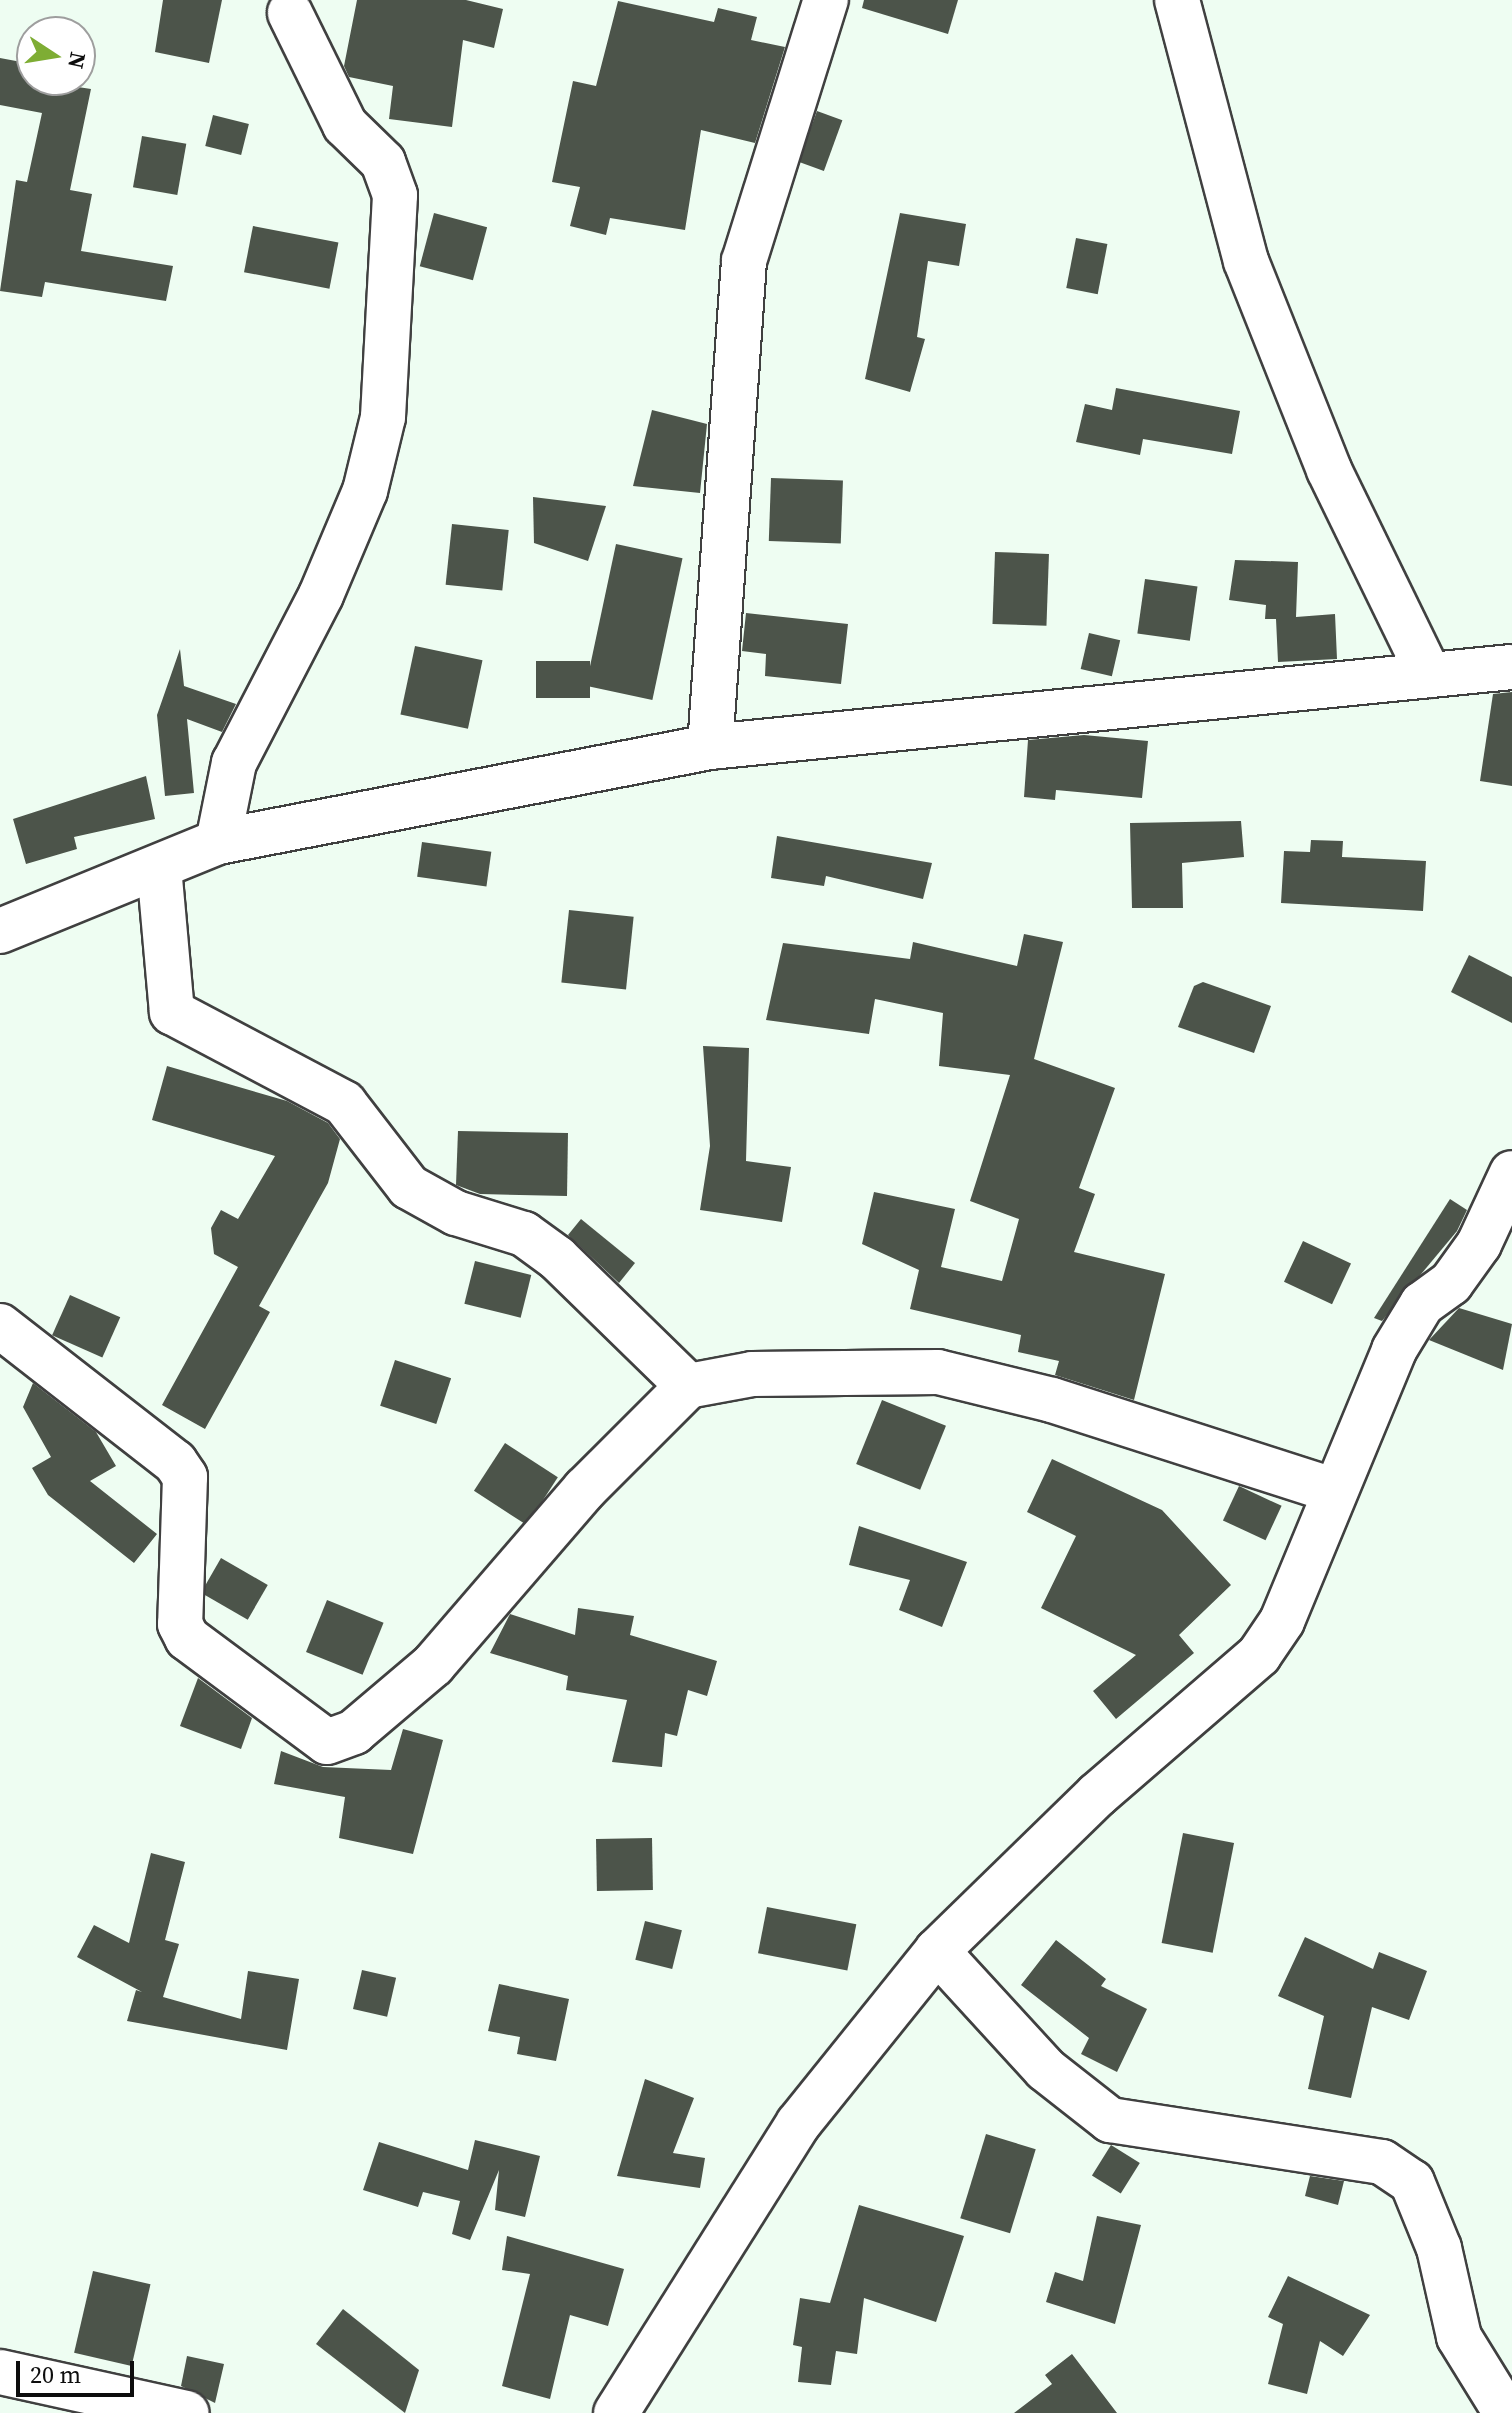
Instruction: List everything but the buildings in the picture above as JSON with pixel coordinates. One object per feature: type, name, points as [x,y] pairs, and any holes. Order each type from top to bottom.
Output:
[{"type":"street","points":[[710,747],[744,261],[826,0]]},
{"type":"street","points":[[1177,0],[1246,261],[1329,470],[1429,675]]},
{"type":"street","points":[[218,842],[234,763],[321,595],[365,491],[383,417],[395,195],[383,162],[345,125],[290,13]]},
{"type":"street","points":[[0,931],[218,842],[710,747],[1512,667]]},
{"type":"street","points":[[159,867],[172,1012],[344,1103],[409,1187],[535,1242],[688,1386]]},
{"type":"street","points":[[616,2413],[798,2124],[937,1951],[1097,1795],[1259,1655],[1282,1621],[1406,1327],[1479,1244],[1512,1173]]},
{"type":"street","points":[[0,1326],[175,1462],[185,1477],[180,1624],[187,1638],[327,1742],[354,1732],[433,1665],[585,1489],[688,1386],[752,1374],[938,1372],[1052,1400],[1335,1491]]},
{"type":"street","points":[[937,1951],[1045,2069],[1110,2120],[1382,2162],[1412,2182],[1439,2248],[1459,2337],[1506,2413]]},
{"type":"street","points":[[0,2372],[187,2413]]}]
